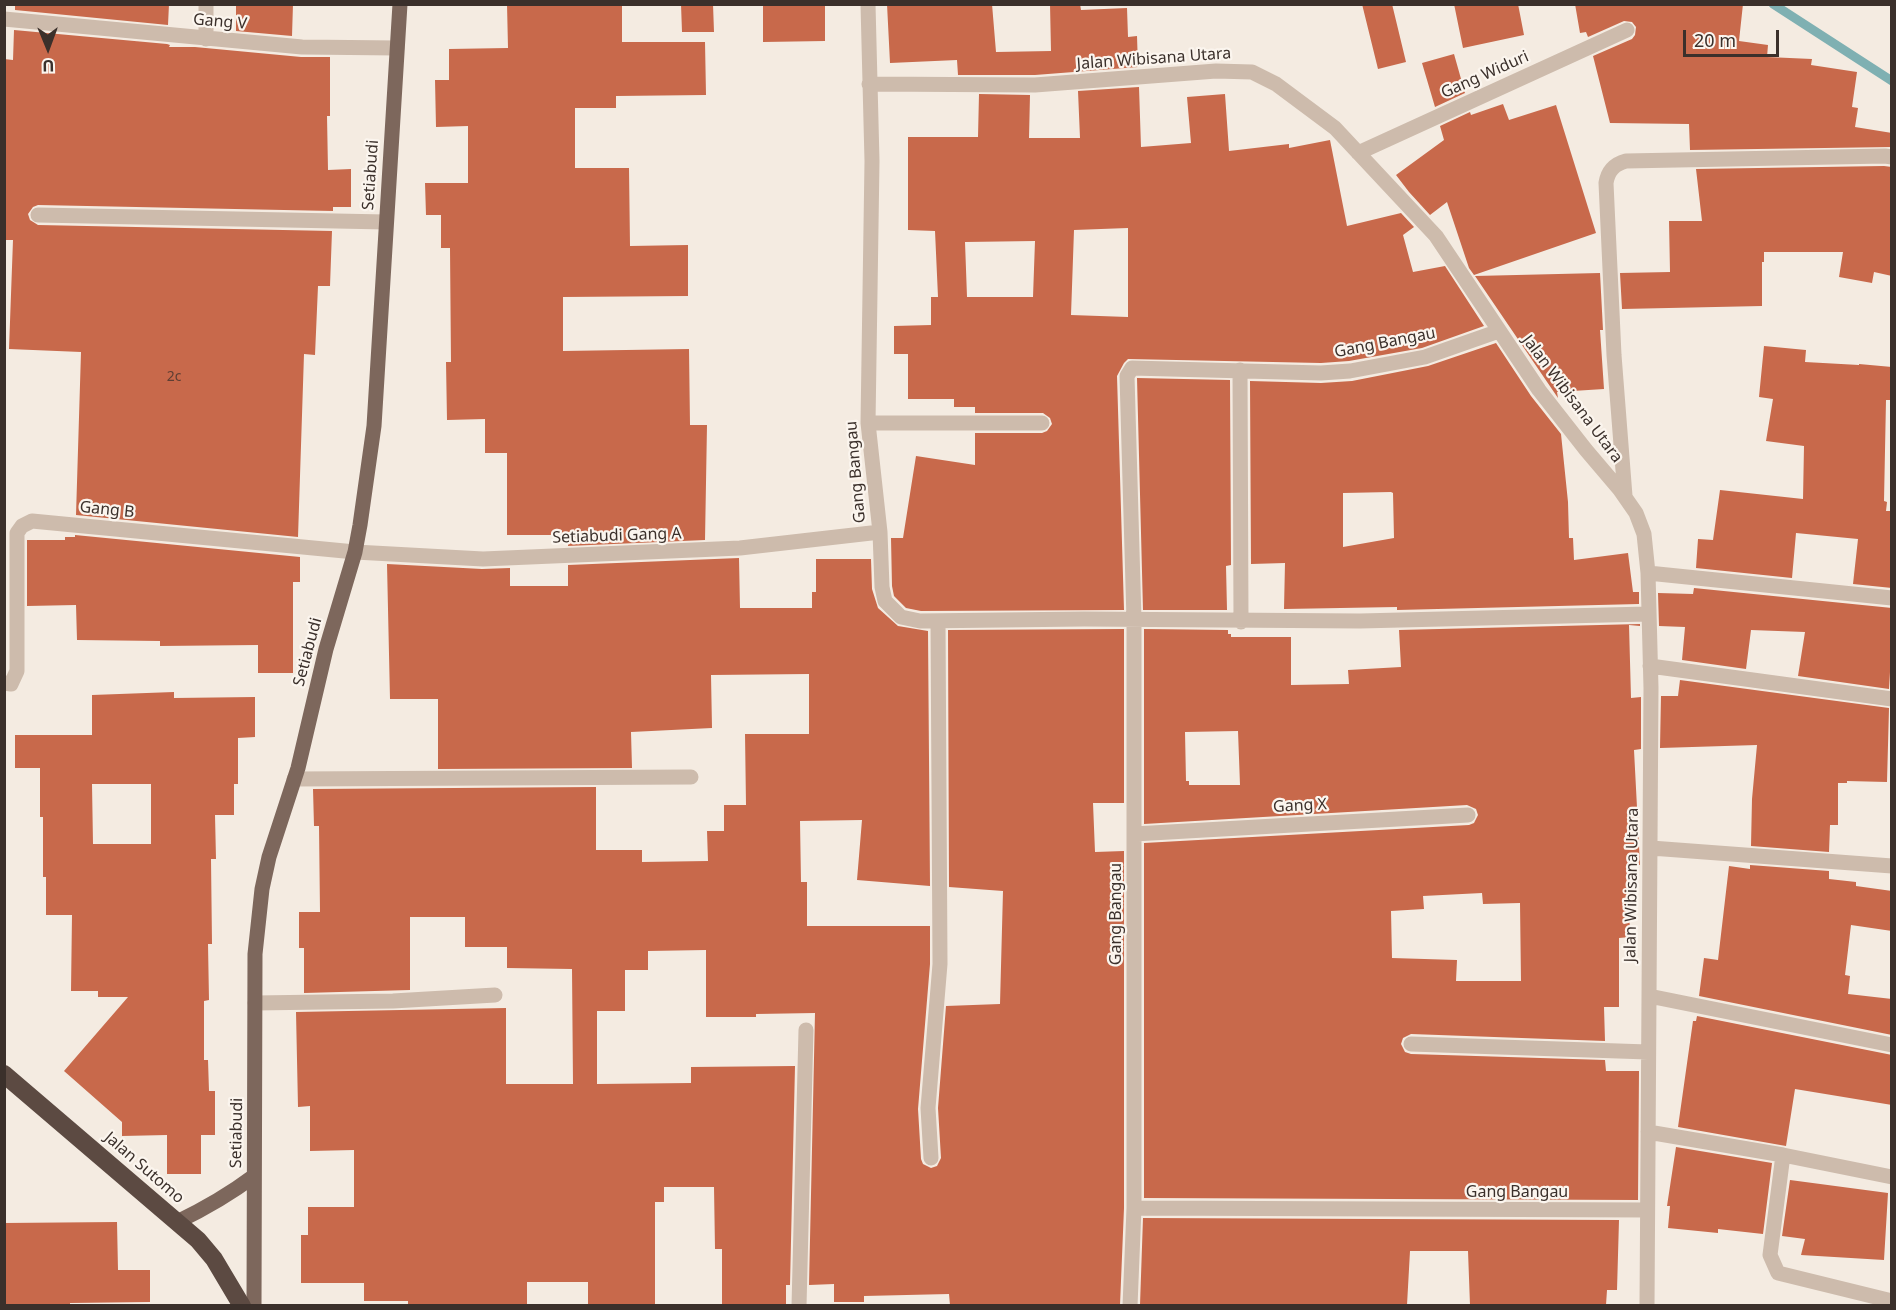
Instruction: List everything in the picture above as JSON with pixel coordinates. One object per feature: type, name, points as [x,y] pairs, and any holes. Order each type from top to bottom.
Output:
[{"type":"highway","name":"Jalan Sutomo","points":[[4,1074],[198,1240],[214,1259],[242,1305]]},
{"type":"main road","name":"Setiabudi","points":[[254,1305],[255,954],[262,889],[269,856],[294,779],[327,649],[355,552],[374,426],[400,4]]},
{"type":"main road","points":[[177,1222],[237,1189],[254,1176]]},
{"type":"street","points":[[206,4],[206,39]]},
{"type":"street","points":[[868,4],[869,84]]},
{"type":"street","name":"Gang V","points":[[4,19],[302,47],[397,48]]},
{"type":"street","name":"Gang Widuri","points":[[1358,153],[1627,30]]},
{"type":"street","name":"Jalan Wibisana Utara","points":[[869,84],[1035,85],[1216,71],[1252,72],[1276,84],[1335,128],[1436,236],[1539,390],[1625,496],[1636,513],[1644,534],[1648,573],[1647,614],[1650,666],[1651,848],[1647,1305]]},
{"type":"street","name":"Gang Bangau","points":[[869,84],[872,161],[868,423],[885,601],[901,617],[920,621],[1134,620]]},
{"type":"street","points":[[1625,496],[1614,355],[1606,183],[1615,165],[1626,161],[1892,157]]},
{"type":"street","points":[[38,215],[386,222]]},
{"type":"street","name":"Gang Bangau","points":[[1130,1305],[1134,1208],[1134,620],[1127,376],[1132,368],[1321,373],[1350,371],[1425,357],[1499,331]]},
{"type":"street","points":[[1240,370],[1241,622]]},
{"type":"street","points":[[868,423],[1042,423]]},
{"type":"street","name":"Gang B","points":[[4,683],[11,684],[17,671],[17,533],[22,526],[32,521],[355,552]]},
{"type":"street","name":"Setiabudi Gang A","points":[[355,552],[495,559],[741,548],[880,532]]},
{"type":"street","points":[[1648,573],[1892,598]]},
{"type":"street","points":[[1134,620],[1360,621],[1647,614]]},
{"type":"street","points":[[931,1158],[928,1108],[940,964],[938,621]]},
{"type":"street","points":[[1650,666],[1892,699]]},
{"type":"street","points":[[294,779],[691,777]]},
{"type":"street","name":"Gang X","points":[[1134,834],[1468,815]]},
{"type":"street","points":[[1651,848],[1892,866]]},
{"type":"street","points":[[255,1003],[393,1001],[495,995]]},
{"type":"street","points":[[1649,996],[1892,1045]]},
{"type":"street","points":[[800,1305],[806,1030]]},
{"type":"street","points":[[1411,1044],[1648,1052]]},
{"type":"street","points":[[1648,1132],[1892,1177]]},
{"type":"street","points":[[1782,1155],[1770,1255],[1778,1273],[1892,1301]]},
{"type":"street","name":"Gang Bangau","points":[[1134,1208],[1647,1210]]},
{"type":"building","points":[[15,4],[169,4],[168,25],[15,10]]},
{"type":"building","points":[[236,4],[293,4],[292,36],[236,31]]},
{"type":"building","points":[[507,4],[622,4],[622,42],[705,42],[706,95],[616,96],[616,108],[575,108],[575,168],[629,168],[630,246],[688,245],[688,296],[563,297],[563,351],[689,349],[690,425],[707,425],[705,540],[568,546],[568,535],[507,535],[507,453],[485,453],[485,419],[447,420],[446,362],[451,362],[450,248],[441,248],[441,215],[426,215],[425,183],[468,183],[468,126],[436,127],[435,80],[449,80],[449,49],[508,48]]},
{"type":"building","points":[[681,4],[713,4],[714,32],[682,32]]},
{"type":"building","points":[[763,4],[825,4],[825,41],[763,42]]},
{"type":"building","points":[[887,4],[992,4],[996,52],[1051,51],[1050,4],[1080,4],[1081,10],[1127,8],[1128,37],[1137,36],[1138,67],[1035,75],[958,75],[957,60],[890,63]]},
{"type":"building","points":[[1362,4],[1392,4],[1406,62],[1378,69]]},
{"type":"building","points":[[1454,4],[1518,4],[1524,35],[1463,48]]},
{"type":"building","points":[[1575,4],[1743,4],[1739,41],[1768,45],[1767,57],[1812,59],[1811,65],[1857,72],[1852,107],[1858,108],[1855,127],[1892,133],[1892,147],[1690,150],[1689,124],[1610,123],[1593,56],[1632,39],[1636,27],[1632,22],[1624,21],[1588,37],[1586,32],[1580,33]]},
{"type":"building","points":[[14,30],[167,44],[170,45],[169,47],[330,57],[330,116],[327,116],[328,170],[351,169],[351,207],[333,207],[333,211],[38,205],[33,207],[28,214],[30,220],[38,225],[332,231],[330,286],[318,286],[315,355],[304,354],[298,537],[76,515],[81,352],[9,349],[13,240],[4,240],[4,59],[13,60]]},
{"type":"building","points":[[1454,54],[1465,93],[1435,107],[1422,63]]},
{"type":"building","points":[[1139,87],[1141,147],[1191,143],[1187,97],[1225,94],[1229,151],[1289,144],[1289,148],[1330,140],[1347,226],[1401,213],[1414,227],[1403,235],[1413,272],[1445,266],[1484,326],[1422,348],[1349,361],[1321,363],[1128,359],[1117,376],[1124,610],[921,611],[906,608],[894,596],[891,538],[903,538],[916,456],[975,465],[975,433],[1042,433],[1047,431],[1052,424],[1050,418],[1043,413],[975,413],[975,407],[954,407],[954,399],[908,399],[908,354],[894,354],[894,326],[931,325],[931,297],[938,297],[935,231],[908,230],[908,137],[978,137],[979,94],[1030,95],[1029,138],[1080,138],[1078,91]],"holes":[[[1128,228],[1128,317],[1071,315],[1074,230]],[[1035,241],[1033,297],[967,297],[965,242]]]},
{"type":"building","points":[[1503,104],[1509,120],[1556,105],[1596,233],[1474,275],[1469,268],[1447,202],[1430,215],[1396,175],[1444,140],[1440,126],[1470,112],[1471,115]]},
{"type":"building","points":[[1892,167],[1892,276],[1874,272],[1872,283],[1839,277],[1843,252],[1764,252],[1762,306],[1622,309],[1620,273],[1670,272],[1669,221],[1702,221],[1696,169]]},
{"type":"building","points":[[1600,273],[1603,330],[1600,330],[1604,389],[1557,392],[1558,398],[1475,276]]},
{"type":"building","points":[[1496,343],[1531,396],[1561,434],[1569,538],[1573,538],[1574,560],[1628,553],[1633,592],[1639,592],[1639,604],[1397,610],[1397,607],[1284,609],[1285,563],[1251,564],[1250,381],[1321,383],[1352,381],[1428,366]],"holes":[[[1343,493],[1393,493],[1394,538],[1343,547]]]},
{"type":"building","points":[[1764,346],[1806,350],[1805,362],[1892,367],[1890,400],[1886,400],[1884,501],[1887,502],[1886,511],[1892,511],[1892,588],[1853,584],[1858,539],[1796,533],[1792,578],[1696,568],[1698,539],[1713,540],[1720,490],[1803,499],[1804,446],[1766,441],[1773,399],[1759,397]]},
{"type":"building","points":[[1137,378],[1230,380],[1231,565],[1226,566],[1227,610],[1143,610]]},
{"type":"building","points":[[75,535],[300,557],[300,582],[293,582],[293,673],[258,673],[258,645],[160,646],[160,641],[77,640],[76,605],[27,606],[27,540],[65,540],[65,537],[75,537]]},
{"type":"building","points":[[739,558],[740,608],[812,608],[812,592],[816,592],[816,559],[871,559],[872,589],[878,608],[898,626],[928,631],[930,886],[857,880],[862,820],[800,821],[801,882],[807,882],[807,926],[930,926],[930,964],[918,1109],[921,1159],[923,1164],[931,1168],[937,1166],[941,1158],[938,1108],[946,1006],[1000,1004],[1003,891],[949,887],[948,630],[1124,629],[1124,803],[1093,803],[1095,852],[1124,851],[1124,1208],[1120,1305],[950,1305],[949,1294],[864,1296],[864,1302],[834,1302],[834,1284],[809,1285],[815,1013],[756,1014],[756,1017],[706,1017],[706,950],[648,951],[648,970],[625,970],[625,1011],[597,1011],[597,1084],[691,1083],[691,1067],[795,1066],[790,1285],[786,1285],[786,1305],[722,1305],[722,1249],[715,1249],[714,1187],[664,1187],[664,1202],[655,1202],[655,1305],[588,1305],[588,1282],[527,1282],[527,1305],[447,1305],[408,1304],[408,1301],[364,1301],[364,1283],[301,1283],[301,1235],[308,1235],[308,1207],[354,1207],[354,1150],[310,1151],[310,1106],[298,1107],[296,1012],[506,1008],[506,1084],[573,1084],[572,969],[507,968],[507,947],[465,947],[465,917],[410,917],[410,990],[304,993],[304,948],[299,948],[299,912],[320,912],[319,826],[314,826],[313,789],[596,787],[596,850],[642,850],[642,862],[708,861],[707,831],[724,831],[724,805],[746,805],[745,734],[809,734],[809,674],[711,675],[712,728],[631,732],[632,768],[438,769],[438,699],[390,699],[387,564],[482,569],[510,568],[510,586],[568,586],[568,565]]},
{"type":"building","points":[[1694,588],[1892,608],[1892,672],[1890,672],[1889,689],[1798,676],[1805,632],[1751,630],[1746,669],[1682,660],[1685,627],[1659,626],[1658,593],[1693,594]]},
{"type":"building","points":[[1640,624],[1640,626],[1629,625],[1631,698],[1641,697],[1641,749],[1634,750],[1640,865],[1628,865],[1630,937],[1619,938],[1619,1007],[1604,1007],[1605,1041],[1411,1034],[1403,1038],[1401,1044],[1405,1052],[1411,1054],[1605,1060],[1606,1071],[1639,1071],[1638,1200],[1144,1198],[1144,843],[1469,825],[1474,823],[1478,815],[1476,809],[1467,805],[1144,824],[1144,629],[1228,630],[1231,637],[1291,637],[1291,685],[1349,684],[1348,670],[1401,667],[1399,630]],"holes":[[[1238,731],[1240,785],[1189,785],[1189,781],[1186,781],[1185,732]],[[1482,893],[1483,904],[1520,903],[1521,981],[1456,981],[1457,960],[1392,958],[1391,911],[1424,909],[1423,896]]]},
{"type":"building","points":[[1680,680],[1889,708],[1887,782],[1847,781],[1847,783],[1838,783],[1838,825],[1830,825],[1829,852],[1751,846],[1757,745],[1660,748],[1661,696],[1678,696]]},
{"type":"building","points":[[174,692],[174,698],[255,697],[255,737],[238,738],[238,784],[234,784],[234,815],[215,815],[216,859],[211,859],[212,944],[208,944],[209,1000],[204,1001],[204,1060],[208,1060],[209,1091],[215,1091],[215,1135],[201,1135],[201,1174],[167,1174],[167,1135],[122,1136],[122,1122],[64,1071],[128,997],[98,997],[98,991],[71,991],[72,915],[46,915],[46,877],[43,877],[43,817],[40,817],[40,768],[15,768],[15,735],[92,735],[92,695]],"holes":[[[92,784],[151,784],[151,844],[93,844]]]},
{"type":"building","points":[[1750,865],[1829,871],[1829,879],[1856,882],[1856,886],[1892,891],[1892,931],[1851,925],[1845,975],[1850,976],[1848,994],[1892,999],[1892,1035],[1699,996],[1704,958],[1718,960],[1729,866],[1750,869]]},
{"type":"building","points":[[1697,1016],[1892,1055],[1892,1105],[1795,1089],[1786,1146],[1678,1127],[1693,1021],[1696,1021]]},
{"type":"building","points":[[1676,1147],[1772,1163],[1763,1234],[1718,1229],[1718,1233],[1668,1228],[1670,1206],[1667,1206]]},
{"type":"building","points":[[1790,1180],[1888,1193],[1884,1260],[1801,1255],[1805,1239],[1782,1236]]},
{"type":"building","points":[[1143,1218],[1619,1220],[1617,1290],[1607,1290],[1606,1305],[1470,1305],[1468,1251],[1410,1251],[1407,1305],[1140,1305]]},
{"type":"building","points":[[117,1222],[118,1270],[150,1270],[150,1302],[6,1305],[6,1298],[4,1298],[4,1223]]},
{"type":"waterway","points":[[1773,4],[1892,81]]}]
